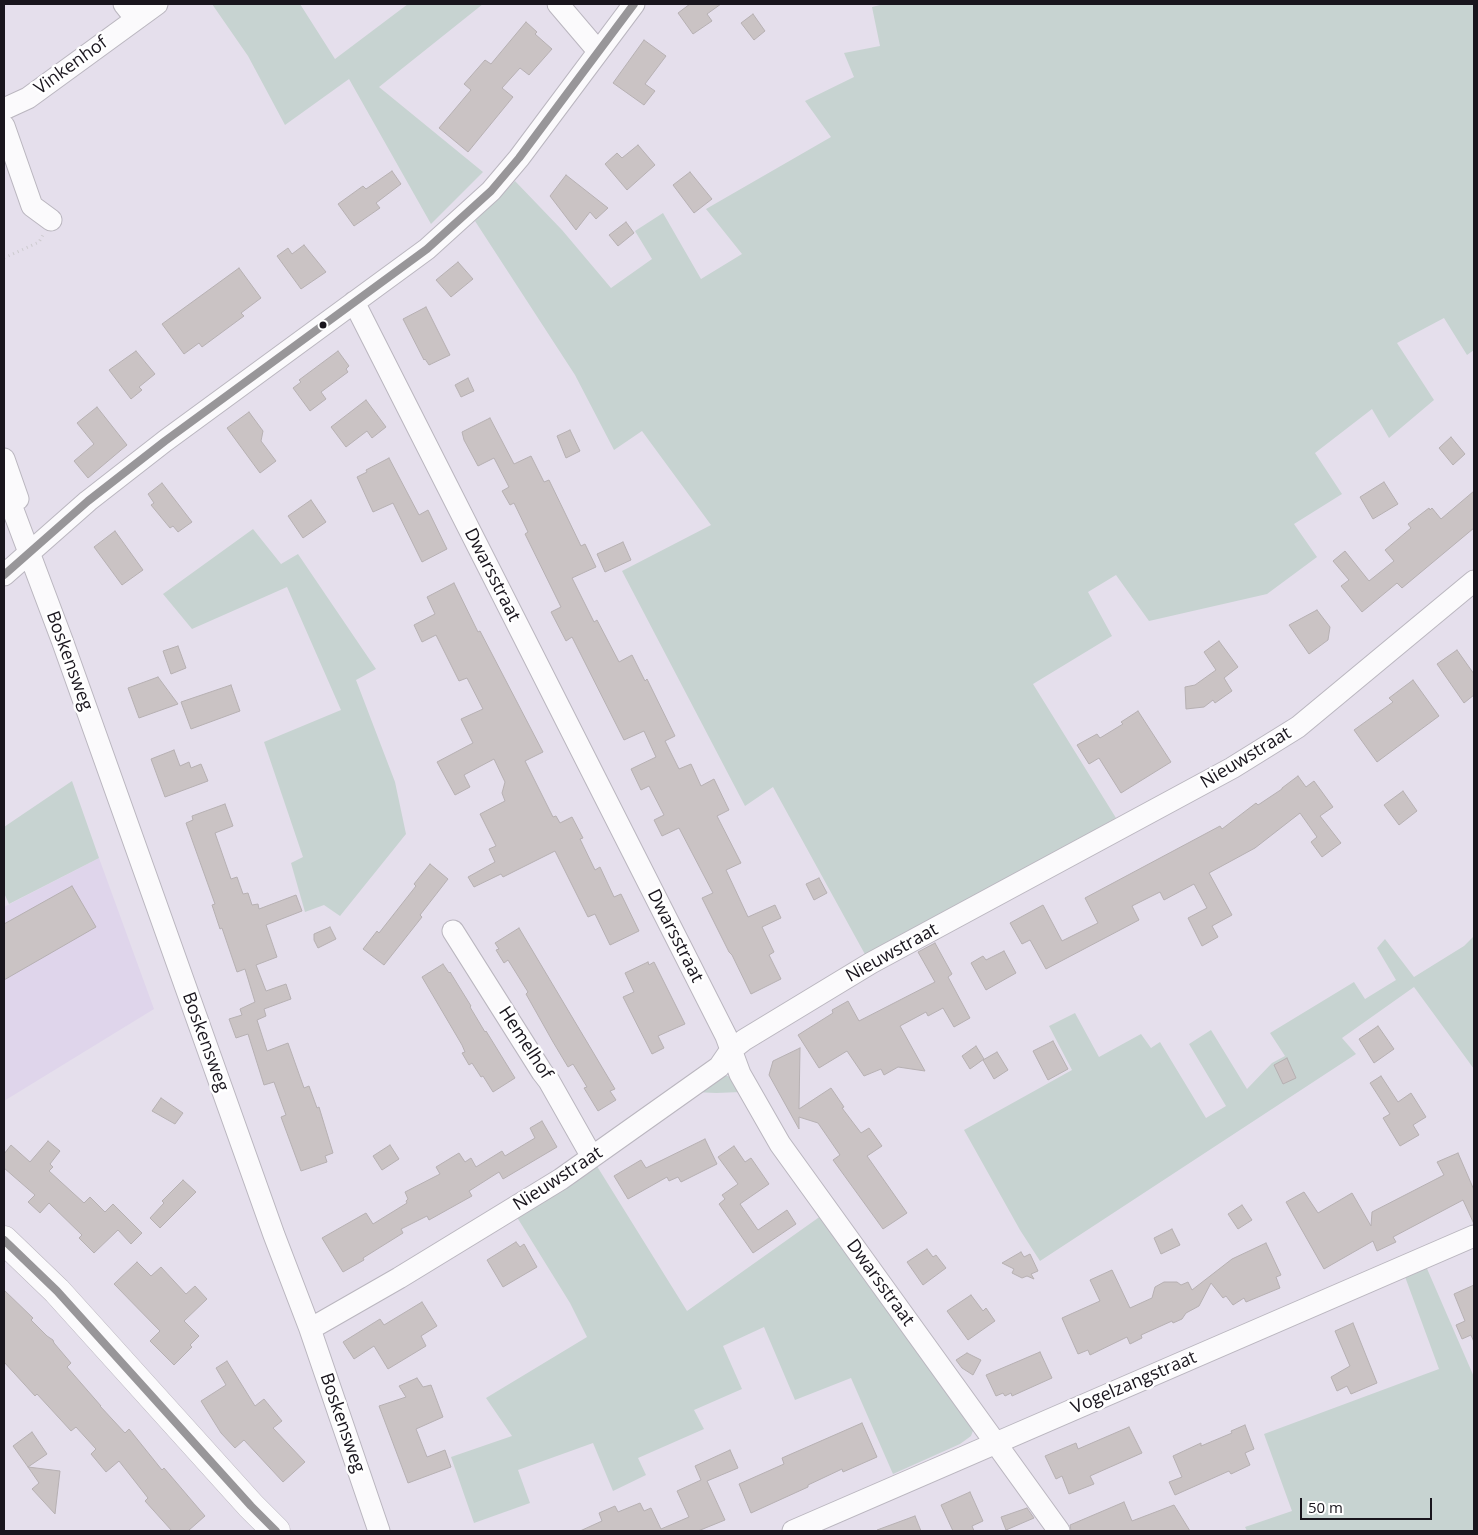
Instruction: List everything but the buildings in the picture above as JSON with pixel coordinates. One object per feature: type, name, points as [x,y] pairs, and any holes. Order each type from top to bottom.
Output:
[{"type":"street","name":"Vinkenhof","points":[[4,109],[28,98],[130,12],[157,4]]},
{"type":"street","points":[[558,4],[598,52]]},
{"type":"street","points":[[6,573],[88,501],[165,441],[427,249],[491,191],[519,158],[634,4]]},
{"type":"street","points":[[4,126],[32,206],[51,220]]},
{"type":"street","name":"Dwarsstraat","points":[[354,302],[717,1018],[740,1074],[780,1144],[1059,1531]]},
{"type":"street","points":[[4,459],[28,525],[44,540]]},
{"type":"street","name":"Boskensweg","points":[[4,486],[28,554],[66,649],[274,1234],[310,1329],[379,1531]]},
{"type":"street","name":"Nieuwstraat","points":[[310,1329],[400,1278],[561,1179],[719,1068],[730,1051],[744,1040],[871,963],[1232,768],[1298,727],[1474,581]]},
{"type":"street","name":"Hemelhof","points":[[453,931],[549,1081],[592,1157]]},
{"type":"street","name":"Vogelzangstraat","points":[[793,1531],[1474,1236]]},
{"type":"street","points":[[4,1240],[57,1291],[251,1506],[276,1531]]},
{"type":"path","points":[[4,258],[39,242],[51,220]]},
{"type":"shaded area","points":[[212,4],[300,4],[335,59],[408,4],[483,4],[379,87],[483,172],[431,224],[349,79],[285,125],[248,56]]},
{"type":"shaded area","points":[[884,4],[1474,4],[1474,350],[1467,355],[1444,318],[1397,343],[1434,400],[1389,438],[1372,409],[1315,453],[1342,494],[1294,524],[1317,557],[1267,594],[1149,621],[1116,575],[1088,592],[1112,636],[1033,684],[1116,818],[867,958],[773,787],[745,806],[622,571],[711,525],[642,431],[614,450],[575,375],[475,221],[515,181],[562,230],[611,288],[652,259],[635,231],[663,213],[701,279],[742,254],[706,209],[831,137],[805,101],[854,77],[844,53],[880,46],[872,7]]},
{"type":"shaded area","points":[[253,529],[281,564],[298,554],[376,669],[356,680],[395,782],[406,834],[340,916],[324,905],[305,912],[291,863],[303,857],[264,742],[341,710],[287,587],[192,629],[163,594]]},
{"type":"shaded area","points":[[72,781],[99,858],[9,904],[4,893],[4,827]]},
{"type":"shaded area","points":[[99,858],[154,1009],[4,1101],[4,907]]},
{"type":"shaded area","points":[[1474,936],[1474,1069],[1414,987],[1342,1038],[1356,1054],[1040,1261],[1020,1230],[964,1130],[1072,1070],[1049,1026],[1075,1013],[1099,1057],[1141,1034],[1151,1048],[1160,1042],[1206,1118],[1226,1106],[1189,1044],[1211,1030],[1247,1089],[1272,1063],[1285,1056],[1270,1033],[1354,982],[1365,999],[1396,980],[1377,948],[1385,939],[1414,977],[1464,946]]},
{"type":"shaded area","points":[[724,1075],[731,1077],[741,1092],[695,1092]]},
{"type":"shaded area","points":[[595,1163],[687,1311],[825,1213],[974,1428],[971,1436],[960,1444],[893,1474],[851,1378],[795,1400],[764,1327],[723,1346],[742,1389],[694,1410],[704,1429],[638,1458],[646,1475],[613,1491],[593,1443],[518,1470],[530,1503],[474,1523],[451,1457],[512,1436],[486,1398],[587,1337],[570,1303],[515,1214]]},
{"type":"shaded area","points":[[1425,1264],[1474,1377],[1474,1531],[1247,1531],[1245,1527],[1292,1511],[1264,1434],[1439,1369],[1404,1274]]},
{"type":"transit line","points":[[4,575],[88,501],[165,441],[427,249],[491,191],[519,158],[634,4]]},
{"type":"transit line","points":[[4,1240],[57,1291],[251,1506],[276,1531]]}]
